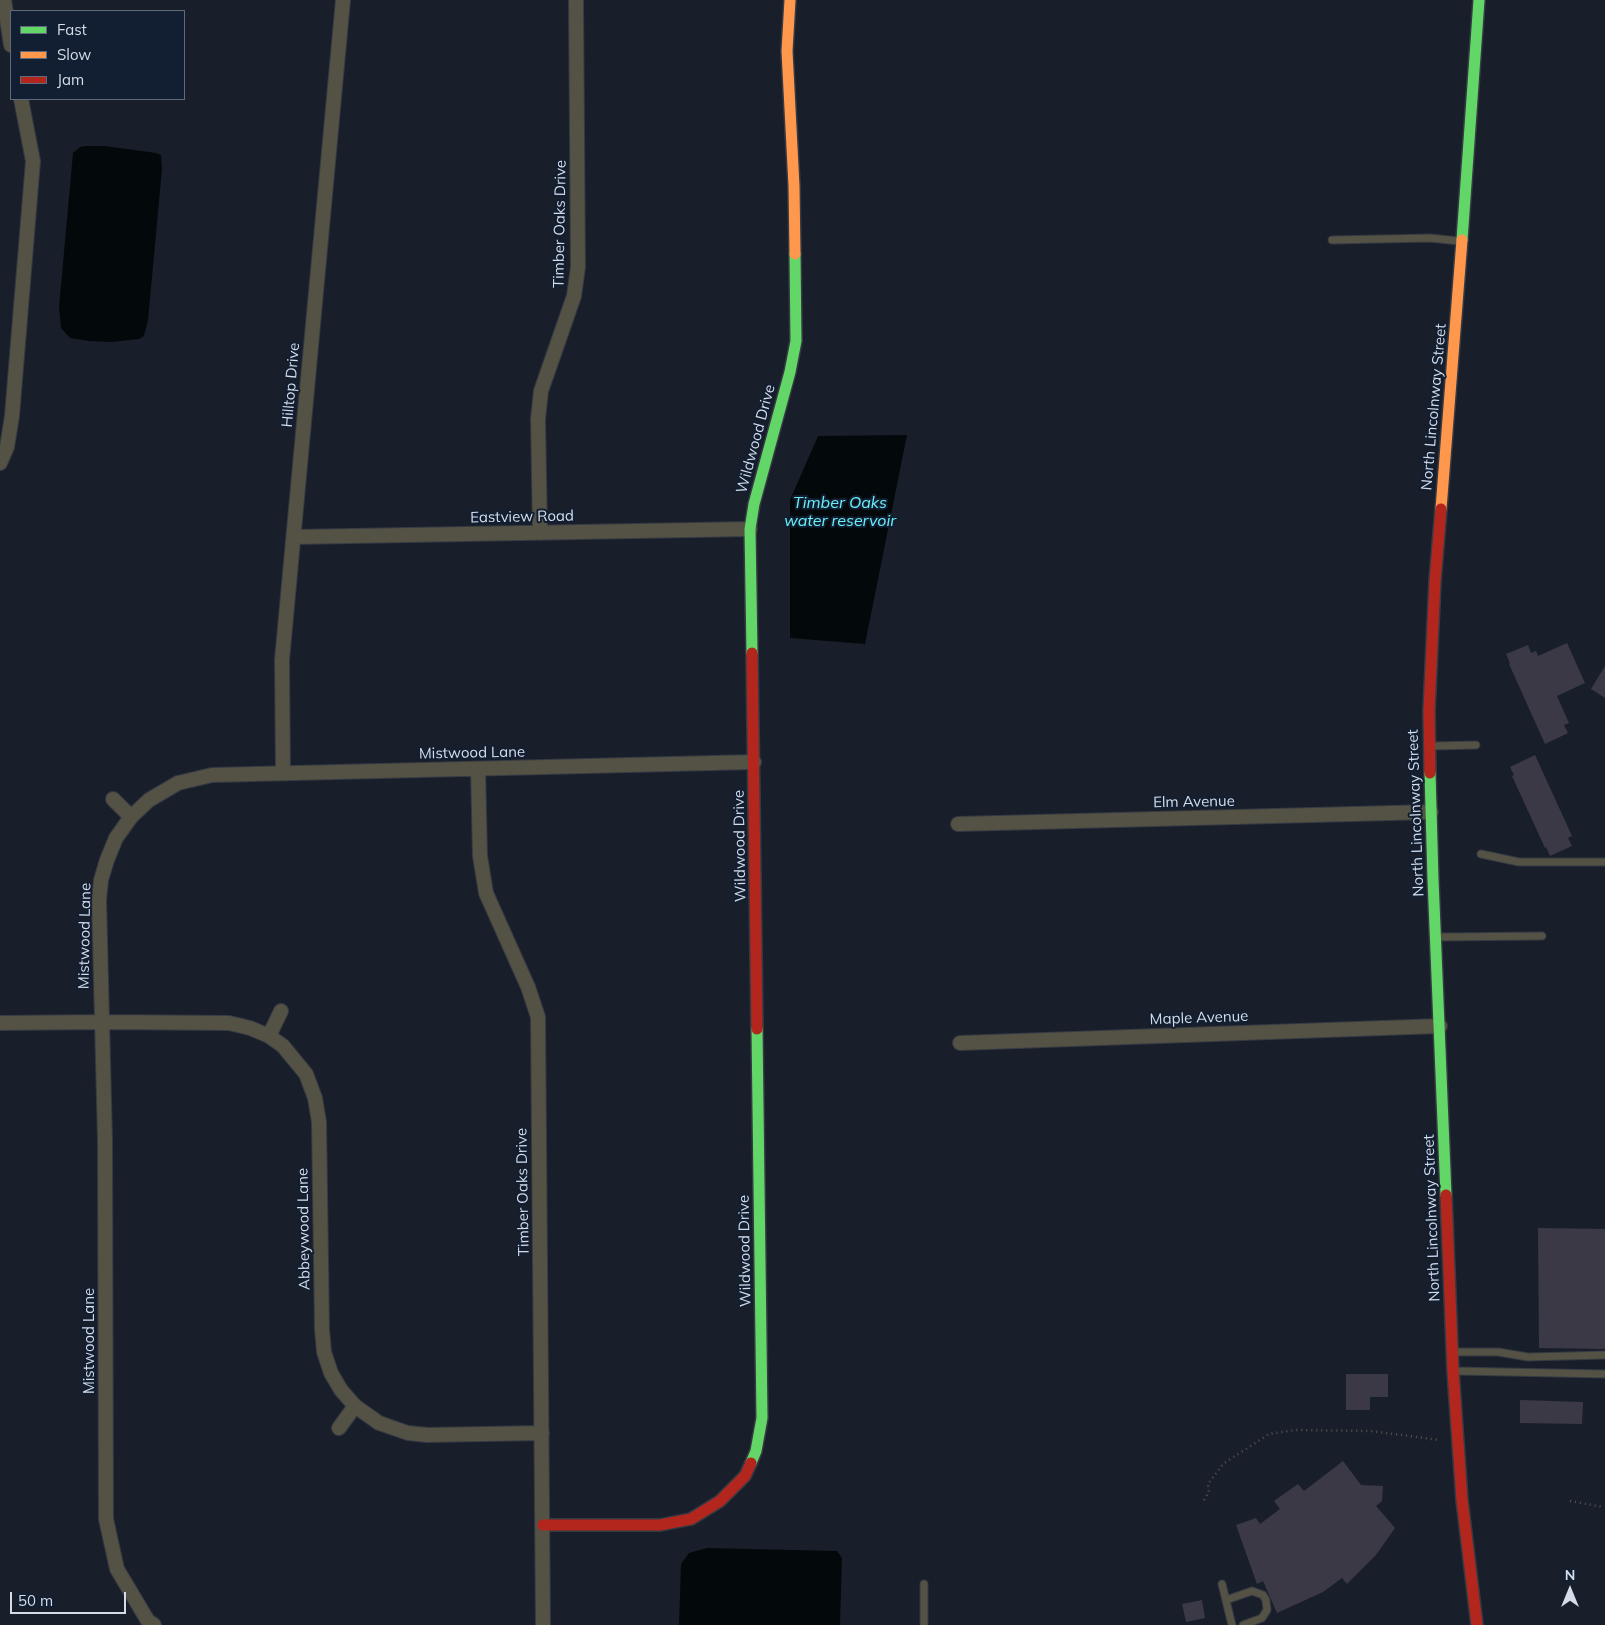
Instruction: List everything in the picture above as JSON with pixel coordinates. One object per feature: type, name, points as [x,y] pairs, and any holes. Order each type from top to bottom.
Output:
[{"type":"street","points":[[4,0],[10,39]]},
{"type":"street","name":"Hilltop Drive","points":[[283,772],[282,660],[343,0]]},
{"type":"street","name":"Timber Oaks Drive","points":[[540,533],[538,419],[541,391],[574,296],[578,267],[576,0]]},
{"type":"street","name":"Wildwood Drive","points":[[543,1525],[660,1525],[691,1519],[720,1502],[746,1476],[756,1451],[762,1418],[750,529],[754,504],[790,372],[796,340],[794,186],[787,51],[790,0]]},
{"type":"street","name":"North Lincolnway Street","points":[[1477,1625],[1462,1500],[1452,1352],[1428,712],[1432,627],[1479,0]]},
{"type":"street","points":[[0,463],[7,447],[12,416],[33,161],[21,100]]},
{"type":"street","name":"Eastview Road","points":[[294,538],[750,529]]},
{"type":"street","name":"Mistwood Lane","points":[[148,1624],[117,1569],[106,1519],[105,1141],[99,900],[101,880],[116,838],[131,817],[149,800],[178,783],[212,775],[754,762]]},
{"type":"street","name":"Timber Oaks Drive","points":[[478,769],[480,856],[486,893],[528,987],[538,1017],[543,1625]]},
{"type":"street","points":[[113,799],[131,817]]},
{"type":"street","name":"Elm Avenue","points":[[958,824],[1431,812]]},
{"type":"street","points":[[269,1036],[281,1011]]},
{"type":"street","name":"Abbeywood Lane","points":[[0,1023],[229,1023],[250,1028],[269,1036],[283,1046],[306,1074],[315,1098],[319,1122],[324,1352],[331,1373],[341,1390],[355,1406],[379,1423],[408,1433],[428,1435],[542,1433]]},
{"type":"street","name":"Maple Avenue","points":[[960,1043],[1440,1026]]},
{"type":"street","points":[[339,1428],[355,1406]]},
{"type":"lane","points":[[1332,240],[1430,238],[1462,241]]},
{"type":"lane","points":[[1429,746],[1476,745]]},
{"type":"lane","points":[[1481,854],[1519,862],[1605,862]]},
{"type":"lane","points":[[1436,937],[1542,936]]},
{"type":"lane","points":[[1452,1352],[1498,1352],[1528,1357],[1605,1356]]},
{"type":"lane","points":[[1454,1371],[1605,1374]]},
{"type":"lane","points":[[924,1584],[924,1625]]},
{"type":"lane","points":[[1222,1584],[1232,1625]]},
{"type":"lane","points":[[1226,1600],[1252,1591],[1266,1600],[1267,1610],[1262,1618],[1242,1625]]},
{"type":"path","points":[[1204,1500],[1209,1492],[1208,1484],[1223,1464],[1269,1434],[1295,1430],[1371,1431],[1442,1441]]},
{"type":"path","points":[[1570,1502],[1603,1507]]},
{"type":"water","points":[[105,146],[161,155],[162,169],[148,320],[144,336],[139,339],[111,342],[89,341],[70,338],[61,328],[59,307],[73,153],[80,147]]},
{"type":"water","name":"Timber Oaks water reservoir","points":[[907,435],[865,644],[790,638],[790,500],[818,436]]},
{"type":"water","points":[[707,1548],[837,1551],[842,1558],[840,1625],[679,1625],[681,1564],[689,1553]]},
{"type":"building","points":[[1567,643],[1585,683],[1557,696],[1569,723],[1564,725],[1568,733],[1545,744],[1506,654],[1528,645],[1531,653],[1536,651],[1538,656]]},
{"type":"building","points":[[1605,666],[1605,698],[1591,689]]},
{"type":"building","points":[[1535,755],[1572,836],[1568,838],[1572,846],[1550,856],[1512,776],[1514,775],[1510,767]]},
{"type":"building","points":[[1538,1228],[1605,1229],[1605,1349],[1539,1348]]},
{"type":"building","points":[[1346,1374],[1388,1374],[1388,1397],[1370,1397],[1370,1410],[1346,1410]]},
{"type":"building","points":[[1520,1400],[1583,1402],[1582,1424],[1520,1423]]},
{"type":"building","points":[[1343,1461],[1361,1485],[1383,1486],[1382,1501],[1376,1506],[1395,1528],[1376,1555],[1347,1584],[1342,1578],[1323,1592],[1277,1613],[1263,1581],[1257,1584],[1236,1525],[1256,1518],[1260,1524],[1280,1509],[1274,1501],[1298,1484],[1304,1491]]},
{"type":"building","points":[[1202,1600],[1205,1618],[1186,1622],[1182,1604]]},
{"type":"traffic: fast","points":[[1462,240],[1479,0]]},
{"type":"traffic: fast","points":[[752,653],[750,529],[754,504],[790,372],[796,341],[795,254]]},
{"type":"traffic: fast","points":[[1430,773],[1446,1195]]},
{"type":"traffic: fast","points":[[751,1463],[756,1451],[762,1418],[757,1029]]},
{"type":"traffic: slow","points":[[790,0],[787,51],[794,186],[795,254]]},
{"type":"traffic: slow","points":[[1441,509],[1462,240]]},
{"type":"traffic: jam","points":[[1430,773],[1429,711],[1435,581],[1441,509]]},
{"type":"traffic: jam","points":[[752,653],[757,1029]]},
{"type":"traffic: jam","points":[[1446,1195],[1453,1371],[1462,1500],[1477,1625]]},
{"type":"traffic: jam","points":[[543,1525],[660,1525],[691,1519],[720,1501],[745,1476],[751,1463]]}]
